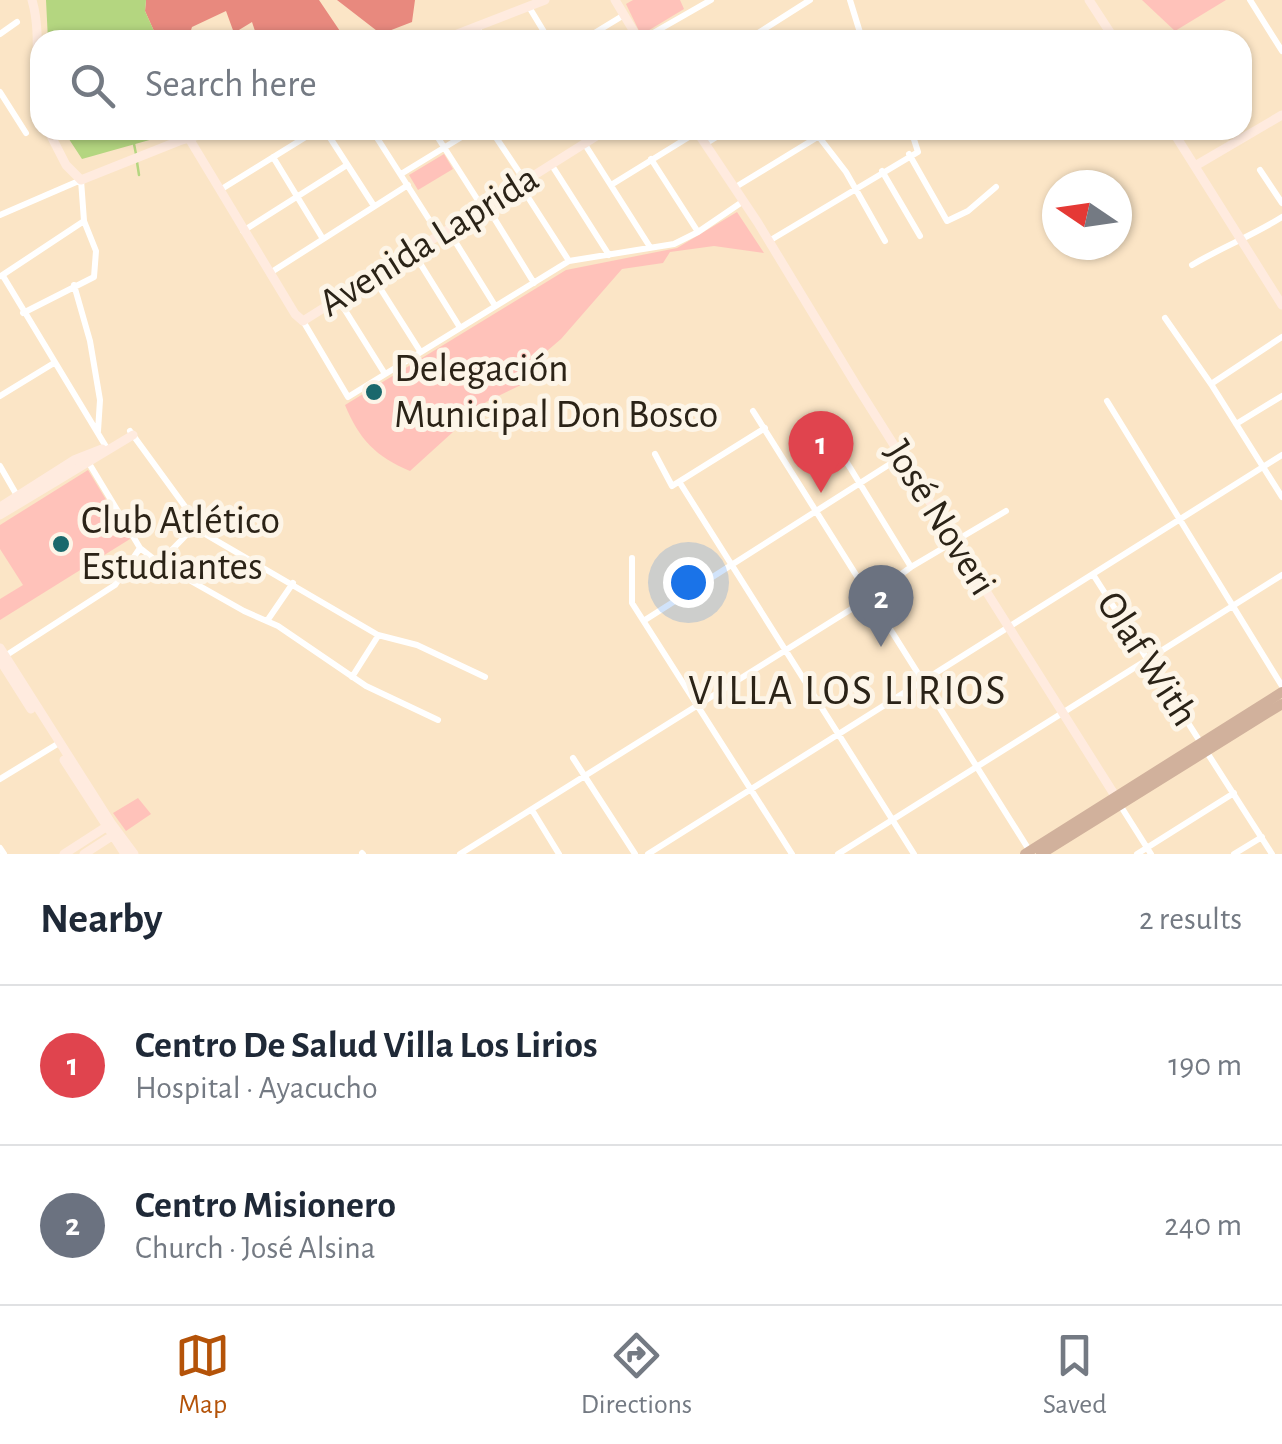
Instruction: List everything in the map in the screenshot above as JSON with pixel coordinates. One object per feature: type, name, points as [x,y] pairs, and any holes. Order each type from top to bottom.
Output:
[{"type":"main road","points":[[1204,747],[1282,689]]},
{"type":"main road","points":[[1032,853],[1282,704]]},
{"type":"street","points":[[32,0],[37,30]]},
{"type":"street","points":[[468,30],[545,0]]},
{"type":"street","points":[[615,0],[634,30]]},
{"type":"street","points":[[686,0],[691,12]]},
{"type":"street","points":[[658,30],[710,0]]},
{"type":"street","points":[[763,30],[810,0]]},
{"type":"street","points":[[850,0],[860,30]]},
{"type":"street","points":[[1089,0],[1108,30]]},
{"type":"street","points":[[1250,0],[1282,51]]},
{"type":"street","points":[[528,6],[543,30]]},
{"type":"street","points":[[599,30],[624,15]]},
{"type":"street","points":[[0,34],[17,22]]},
{"type":"street","points":[[0,92],[26,132]]},
{"type":"street","points":[[1252,133],[1282,115]]},
{"type":"street","points":[[23,313],[94,277],[96,251],[84,222],[81,180],[66,165],[53,140]]},
{"type":"street","points":[[0,215],[179,141],[190,140],[348,397],[569,260],[674,244],[742,202]]},
{"type":"street","points":[[219,191],[301,140]]},
{"type":"street","points":[[331,140],[374,206]]},
{"type":"street","points":[[378,140],[494,304]]},
{"type":"street","points":[[440,140],[534,283]]},
{"type":"street","points":[[400,174],[455,140]]},
{"type":"street","points":[[499,140],[524,181],[524,191],[569,260]]},
{"type":"street","name":"Avenida Laprida","points":[[302,321],[590,140]]},
{"type":"street","points":[[611,185],[682,140]]},
{"type":"street","name":"José Noveri","points":[[703,140],[1118,801]]},
{"type":"street","points":[[705,144],[712,140]]},
{"type":"street","points":[[734,188],[814,140]]},
{"type":"street","points":[[821,140],[885,241]]},
{"type":"street","points":[[768,240],[918,152],[914,140]]},
{"type":"street","points":[[1178,140],[1282,305]]},
{"type":"street","points":[[1195,166],[1239,140]]},
{"type":"street","points":[[584,144],[650,246]]},
{"type":"street","points":[[909,154],[947,221],[968,211],[996,186]]},
{"type":"street","points":[[273,157],[322,239]]},
{"type":"street","points":[[651,159],[698,232]]},
{"type":"street","points":[[243,231],[347,164]]},
{"type":"street","points":[[551,164],[609,255]]},
{"type":"street","points":[[1260,170],[1282,203]]},
{"type":"street","points":[[882,171],[920,236]]},
{"type":"street","points":[[270,273],[408,185]]},
{"type":"street","points":[[1192,265],[1240,239],[1248,239],[1282,217]]},
{"type":"street","points":[[84,222],[2,276],[107,449]]},
{"type":"street","points":[[413,252],[460,326]]},
{"type":"street","points":[[373,277],[420,351]]},
{"type":"street","points":[[74,285],[90,341],[100,400],[98,432]]},
{"type":"street","points":[[338,299],[385,374]]},
{"type":"street","points":[[1165,318],[1282,498]]},
{"type":"street","points":[[1211,384],[1282,337]]},
{"type":"street","points":[[0,396],[54,363]]},
{"type":"street","points":[[1236,424],[1282,396]]},
{"type":"street","points":[[1106,400],[1282,689]]},
{"type":"street","points":[[753,412],[1032,853]]},
{"type":"street","points":[[819,417],[912,567]]},
{"type":"street","points":[[676,485],[765,428]]},
{"type":"street","points":[[0,515],[74,460],[87,460],[131,433],[206,534],[378,635],[417,645],[485,676]]},
{"type":"street","points":[[655,454],[731,565],[914,854]]},
{"type":"street","points":[[648,854],[1282,455]]},
{"type":"street","points":[[645,620],[901,457]]},
{"type":"street","points":[[87,460],[140,548],[267,621],[352,677],[438,720]]},
{"type":"street","points":[[0,466],[19,499]]},
{"type":"street","points":[[0,507],[19,499]]},
{"type":"street","points":[[460,854],[1006,511]]},
{"type":"street","points":[[159,562],[198,524]]},
{"type":"street","points":[[125,854],[1,656],[115,585],[140,548]]},
{"type":"street","points":[[632,558],[632,603],[792,854]]},
{"type":"street","points":[[838,854],[1282,574]]},
{"type":"street","name":"Olaf With","points":[[1094,576],[1272,854]]},
{"type":"street","points":[[267,621],[293,583]]},
{"type":"street","points":[[352,677],[378,635]]},
{"type":"street","points":[[0,779],[57,744]]},
{"type":"street","points":[[573,758],[635,854]]},
{"type":"street","points":[[1137,854],[1149,851],[1234,793]]},
{"type":"street","points":[[1118,801],[1149,851]]},
{"type":"street","points":[[532,810],[558,854]]},
{"type":"street","points":[[64,854],[112,829]]},
{"type":"street","points":[[84,854],[112,829]]},
{"type":"street","points":[[112,829],[134,854]]},
{"type":"street","points":[[1234,854],[1262,837]]},
{"type":"street","points":[[474,845],[480,854]]},
{"type":"shaded area","points":[[46,0],[146,0],[145,11],[154,30],[48,30]]},
{"type":"shaded area","points":[[146,0],[319,0],[339,30],[255,30],[252,22],[233,30],[226,11],[191,30],[154,30],[145,11]]},
{"type":"shaded area","points":[[337,0],[415,0],[412,22],[391,30],[376,30]]},
{"type":"shaded area","points":[[633,0],[680,0],[684,9],[649,30],[639,30],[626,4]]},
{"type":"shaded area","points":[[1142,0],[1226,0],[1177,30]]},
{"type":"shaded area","points":[[70,140],[149,140],[82,159]]},
{"type":"shaded area","points":[[444,154],[453,169],[418,190],[409,175]]},
{"type":"shaded area","points":[[737,212],[764,253],[714,246],[670,252],[663,263],[622,269],[561,339],[540,357],[523,384],[486,402],[410,471],[378,453],[350,417],[345,405],[566,270],[677,248]]},
{"type":"shaded area","name":"Club Atlético Estudiantes","points":[[88,470],[130,539],[0,620],[0,599],[23,585],[0,549],[0,525]]},
{"type":"shaded area","points":[[138,798],[151,814],[126,831],[113,813]]},
{"type":"waterway","points":[[134,144],[136,154]]},
{"type":"waterway","points":[[137,162],[139,175]]},
{"type":"place","name":"Delegación Municipal Don Bosco","points":[[374,392]]},
{"type":"place","name":"Centro De Salud Villa Los Lirios","points":[[821,493]]},
{"type":"place","name":"Club Atlético Estudiantes","points":[[61,544]]},
{"type":"place","name":"Centro Misionero","points":[[881,647]]},
{"type":"district","name":"VILLA LOS LIRIOS","points":[[848,691]]}]
